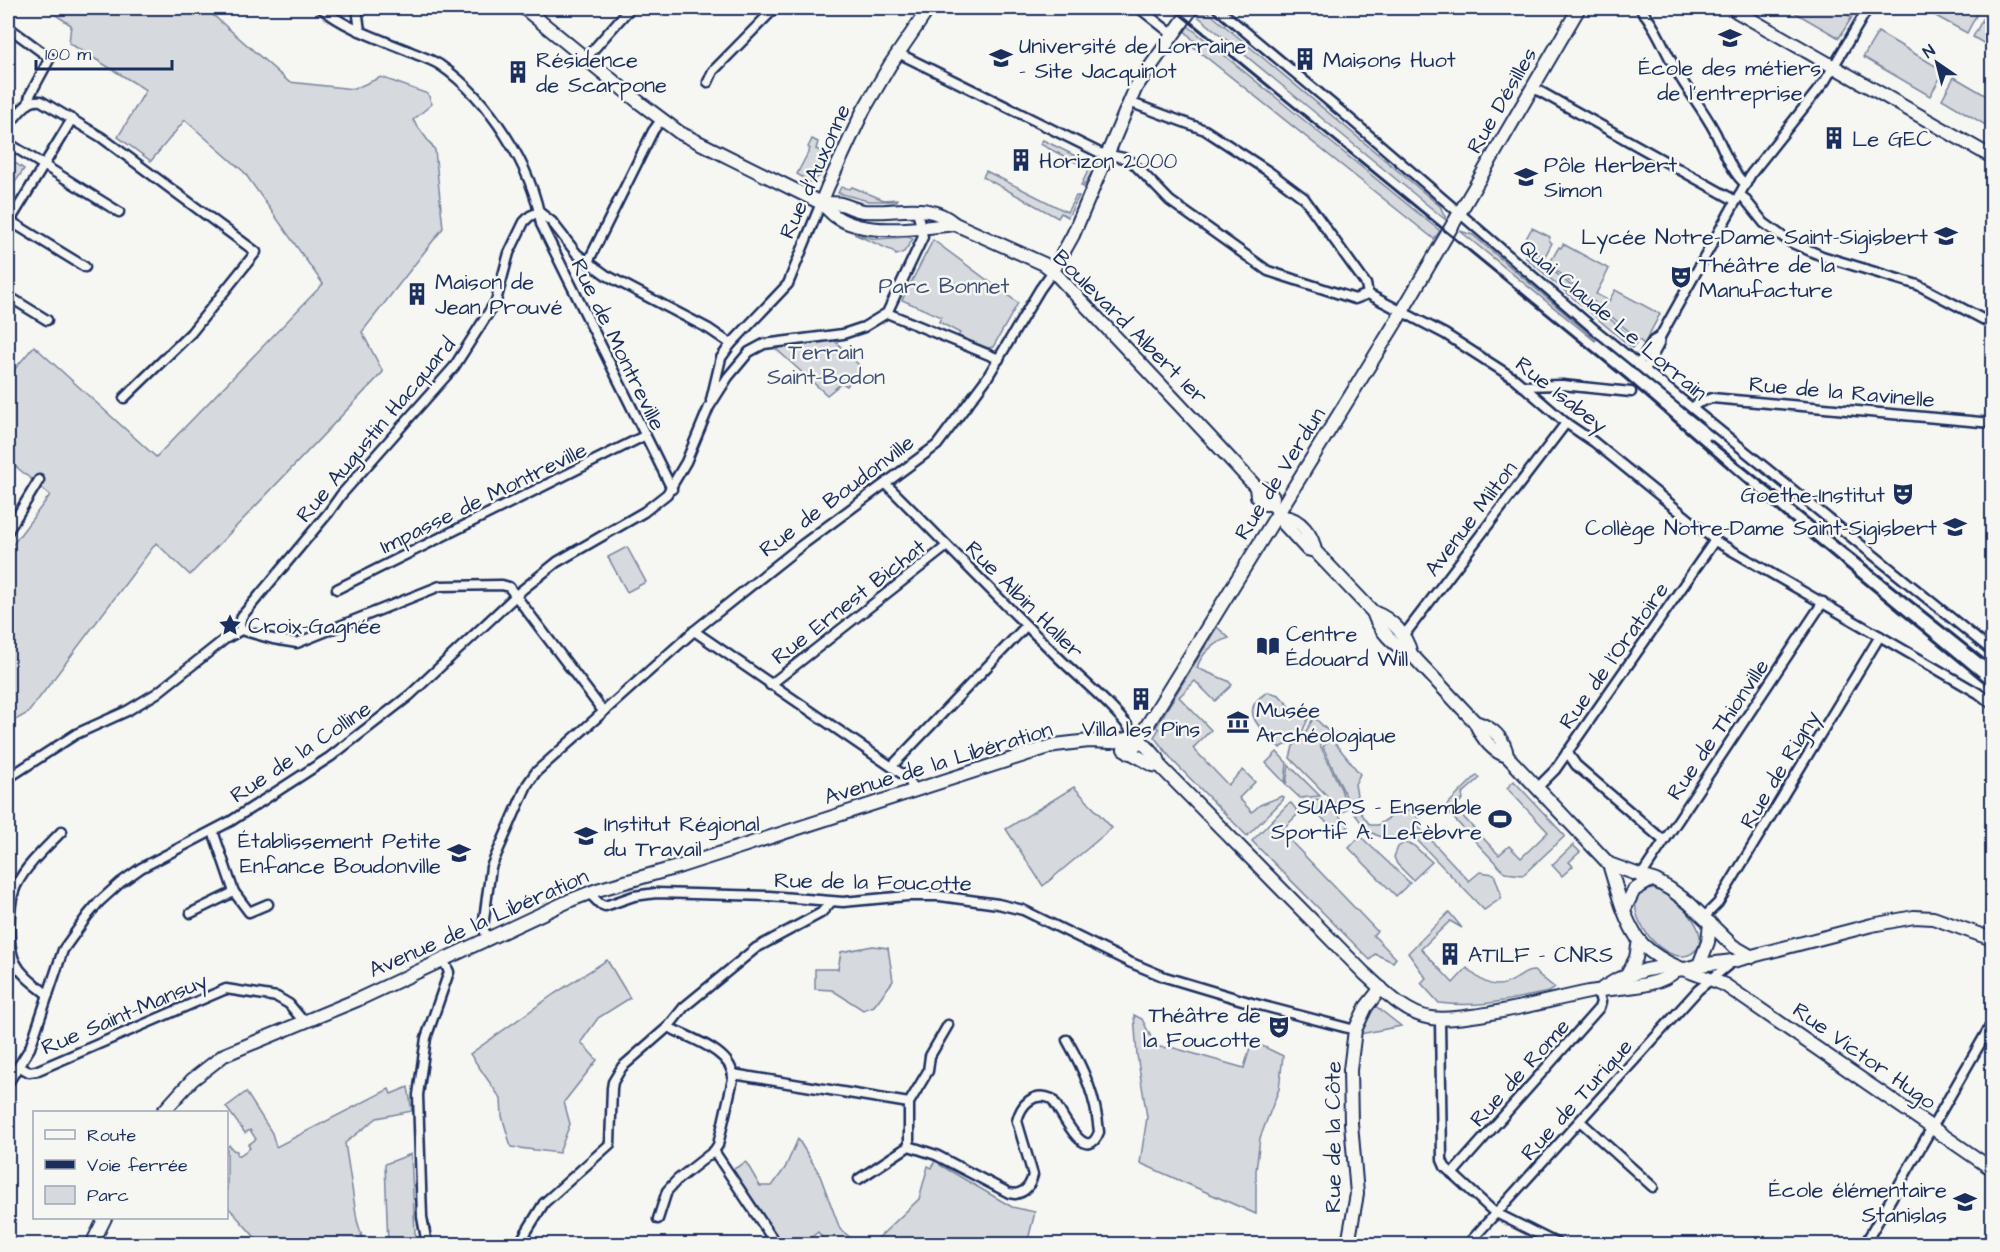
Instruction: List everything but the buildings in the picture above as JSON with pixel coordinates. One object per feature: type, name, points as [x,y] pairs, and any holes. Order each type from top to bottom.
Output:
[{"type":"main road","points":[[524,8],[661,120],[700,144],[822,203],[836,217],[863,228],[921,228],[955,224]]},
{"type":"main road","name":"Rue d'Auxonne","points":[[822,203],[863,111],[898,53],[929,8]]},
{"type":"main road","name":"Rue de Boudonville","points":[[1053,271],[1073,235],[1139,80],[1192,8]]},
{"type":"main road","name":"Rue Désilles","points":[[1461,213],[1579,8]]},
{"type":"main road","points":[[1735,8],[1736,11],[1992,157]]},
{"type":"main road","name":"Boulevard Albert 1er","points":[[822,203],[840,204],[861,210],[917,210],[944,215],[955,224],[1028,256],[1053,271],[1256,487],[1257,496],[1262,502],[1293,518],[1313,539],[1315,551],[1373,612],[1385,617],[1402,634],[1408,642],[1411,654]]},
{"type":"main road","name":"Rue de Verdun","points":[[1130,753],[1461,213]]},
{"type":"main road","name":"Boulevard Albert 1er","points":[[1373,612],[1377,624],[1400,649],[1411,654],[1475,722],[1480,734],[1498,753],[1507,756],[1609,864],[1624,909]]},
{"type":"main road","name":"Avenue de la Libération","points":[[165,1111],[186,1085],[224,1055],[304,1022],[590,893],[1055,745],[1089,741],[1111,742],[1124,738],[1137,740],[1381,988],[1416,1014],[1440,1019],[1518,1009],[1602,989],[1624,988],[1670,976],[1680,970]]},
{"type":"main road","name":"Avenue de la Libération","points":[[1111,742],[1152,765],[1161,766]]},
{"type":"main road","name":"Boulevard Albert 1er","points":[[1609,864],[1646,878]]},
{"type":"main road","points":[[1752,957],[1733,946],[1678,895],[1646,878],[1634,890],[1624,909],[1630,925],[1640,940],[1655,954],[1680,970],[1752,957],[1872,925],[1914,917],[1933,918],[1992,939]]},
{"type":"main road","points":[[1699,965],[1708,942],[1707,920]]},
{"type":"main road","points":[[1626,977],[1636,958],[1640,940]]},
{"type":"main road","name":"Avenue de la Libération","points":[[1602,989],[1626,977],[1662,967],[1680,970]]},
{"type":"main road","name":"Rue Victor Hugo","points":[[1680,970],[1725,985],[1992,1169]]},
{"type":"main road","name":"Rue de la Côte","points":[[1348,1245],[1357,1194],[1350,1090],[1355,1030],[1366,1006],[1381,988]]},
{"type":"main road","points":[[92,1245],[105,1219]]},
{"type":"street","name":"Rue de Montreville","points":[[321,8],[335,20],[439,65],[478,99],[520,158],[541,224],[672,489]]},
{"type":"street","points":[[357,8],[360,31]]},
{"type":"street","points":[[586,58],[630,8]]},
{"type":"street","points":[[708,82],[713,71],[775,8]]},
{"type":"street","points":[[1138,8],[1172,34]]},
{"type":"street","name":"Quai Claude Le Lorrain","points":[[1217,8],[1641,368],[1992,651]]},
{"type":"street","points":[[1640,8],[1668,50],[1685,86],[1706,116],[1739,178],[1746,184]]},
{"type":"street","points":[[1641,368],[1659,344],[1660,337],[1746,184],[1834,67],[1868,8]]},
{"type":"street","points":[[8,27],[50,58],[30,94],[28,104]]},
{"type":"street","points":[[898,53],[1107,156],[1124,158],[1132,162],[1170,201],[1268,271],[1355,299],[1368,294],[1366,284],[1304,198],[1268,171],[1205,130],[1129,102]]},
{"type":"street","points":[[1532,87],[1738,198],[1744,198],[1764,223],[1790,242],[1822,256],[1918,285],[1992,324]]},
{"type":"street","points":[[8,126],[28,104],[35,100],[41,101],[101,137],[256,252],[191,333],[124,398]]},
{"type":"street","points":[[72,119],[9,222],[85,267]]},
{"type":"street","points":[[588,262],[653,131],[661,120]]},
{"type":"street","points":[[8,143],[119,213]]},
{"type":"street","name":"Rue d'Auxonne","points":[[710,406],[717,370],[722,358],[731,344],[788,284],[822,203]]},
{"type":"street","points":[[672,489],[710,406],[742,359],[759,346],[843,334],[864,327],[887,313],[923,237],[917,210]]},
{"type":"street","points":[[539,212],[549,218],[577,254],[613,280],[709,329],[731,344]]},
{"type":"street","name":"Rue Augustin Hacquard","points":[[241,630],[242,616],[349,486],[454,367],[496,301],[509,253],[518,232],[530,216],[539,212]]},
{"type":"street","name":"Rue de Boudonville","points":[[487,938],[483,927],[491,867],[527,785],[543,765],[694,631],[795,551],[941,441],[999,359],[1053,271]]},
{"type":"street","name":"Rue Isabey","points":[[1368,294],[1445,334],[1493,364],[1715,540],[1978,693],[1992,704]]},
{"type":"street","points":[[8,296],[47,320]]},
{"type":"street","points":[[887,313],[999,359]]},
{"type":"street","points":[[717,370],[728,377]]},
{"type":"street","points":[[1522,386],[1562,385],[1631,392]]},
{"type":"street","name":"Rue de la Ravinelle","points":[[1692,408],[1705,399],[1712,398],[1992,423]]},
{"type":"street","name":"Avenue Milton","points":[[1402,634],[1408,630],[1566,423]]},
{"type":"street","name":"Impasse de Montreville","points":[[337,589],[644,436]]},
{"type":"street","points":[[8,531],[39,480]]},
{"type":"street","name":"Rue Albin Haller","points":[[886,484],[1104,702],[1131,730],[1137,740]]},
{"type":"street","name":"Rue de la Colline","points":[[8,1083],[30,1048],[63,950],[99,902],[141,868],[213,831],[311,770],[392,710],[516,596],[557,562],[644,512],[672,489]]},
{"type":"street","name":"Rue de l'Oratoire","points":[[1537,788],[1555,770],[1715,540]]},
{"type":"street","name":"Rue Ernest Bichat","points":[[770,685],[947,546]]},
{"type":"street","points":[[8,778],[76,734],[118,716],[148,699],[225,639],[241,630],[297,643],[440,586],[502,585],[509,587],[603,711]]},
{"type":"street","name":"Rue de Thionville","points":[[1646,878],[1664,841],[1823,602]]},
{"type":"street","points":[[892,766],[1026,626]]},
{"type":"street","points":[[694,631],[770,685],[892,766],[908,778],[914,791]]},
{"type":"street","name":"Rue de Rigny","points":[[1707,920],[1881,636]]},
{"type":"street","points":[[1567,752],[1576,765],[1664,841]]},
{"type":"street","points":[[48,995],[24,974],[16,963],[12,953],[10,915],[17,884],[62,831]]},
{"type":"street","points":[[213,831],[234,892],[249,912],[268,904]]},
{"type":"street","points":[[191,913],[234,892]]},
{"type":"street","name":"Rue de la Foucotte","points":[[590,893],[605,906],[634,896],[656,893],[770,896],[831,902],[907,896],[940,896],[1015,907],[1128,962],[1165,977],[1252,1004],[1355,1030]]},
{"type":"street","points":[[519,1245],[548,1198],[608,1148],[611,1140],[613,1082],[622,1068],[668,1027],[684,1007],[756,948],[821,913],[831,902]]},
{"type":"street","points":[[427,1245],[422,1218],[418,1095],[426,1038],[449,972],[443,959]]},
{"type":"street","points":[[1711,979],[1733,961]]},
{"type":"street","name":"Rue de Turique","points":[[1468,1245],[1698,990],[1711,979]]},
{"type":"street","name":"Rue de Rome","points":[[1452,1174],[1599,1008],[1601,1002],[1599,995],[1602,989]]},
{"type":"street","name":"Rue Saint-Mansuy","points":[[20,1067],[29,1072],[36,1071],[226,990],[277,997],[289,1004],[304,1022]]},
{"type":"street","points":[[1440,1019],[1442,1160],[1445,1167],[1496,1213],[1558,1245]]},
{"type":"street","points":[[1865,1245],[1992,1023]]},
{"type":"street","points":[[909,1146],[909,1103],[928,1071],[930,1056],[948,1025]]},
{"type":"street","points":[[658,1219],[667,1191],[718,1145],[733,1074],[728,1061],[721,1054],[668,1027]]},
{"type":"street","points":[[909,1146],[936,1155],[1009,1193],[1015,1194],[1026,1190],[1033,1175],[1017,1121],[1022,1108],[1030,1099],[1040,1096],[1052,1099],[1072,1133],[1079,1140],[1092,1141],[1099,1132],[1092,1090],[1067,1040]]},
{"type":"street","points":[[733,1074],[909,1103]]},
{"type":"street","points":[[1581,1122],[1653,1187]]},
{"type":"street","points":[[859,1179],[909,1146]]},
{"type":"street","points":[[714,1151],[776,1245]]},
{"type":"green space","points":[[45,8],[205,8],[289,82],[354,89],[381,77],[428,94],[432,104],[413,120],[435,150],[443,228],[362,332],[383,372],[190,575],[156,543],[28,713],[8,724],[8,551],[50,495],[8,460],[8,377],[34,346],[156,457],[323,284],[244,172],[185,120],[151,161],[118,137],[146,90],[69,43],[71,25]]},
{"type":"green space","points":[[1787,8],[1835,8],[1852,17],[1839,38]]},
{"type":"green space","points":[[1921,8],[1980,8],[1967,33]]},
{"type":"green space","points":[[1208,12],[1440,206],[1447,221],[1195,14]]},
{"type":"green space","points":[[1985,15],[1992,19],[1992,48],[1973,37]]},
{"type":"green space","points":[[1187,25],[1440,231],[1434,239],[1191,45],[1194,41],[1185,31]]},
{"type":"green space","points":[[1878,32],[1944,71],[1930,96],[1863,57]]},
{"type":"green space","points":[[1954,77],[1992,99],[1992,129],[1942,99]]},
{"type":"green space","points":[[812,139],[818,142],[816,149],[827,154],[830,149],[833,150],[822,175],[810,182],[797,174],[810,149],[808,147]]},
{"type":"green space","points":[[1043,140],[1090,163],[1093,171],[1083,187],[1081,185],[1089,169],[1040,144]]},
{"type":"green space","points":[[8,158],[24,169],[12,187],[8,185]]},
{"type":"green space","points":[[986,171],[1067,212],[1076,196],[1079,196],[1068,217],[1061,213],[1058,218],[983,177]]},
{"type":"green space","points":[[841,187],[850,189],[852,187],[884,200],[897,199],[897,201],[868,201],[838,193]]},
{"type":"green space","points":[[1532,228],[1550,237],[1549,241],[1552,243],[1544,258],[1524,242]]},
{"type":"green space","points":[[1460,231],[1473,235],[1596,340],[1595,341]]},
{"type":"green space","points":[[854,234],[876,239],[908,237],[913,239],[904,252],[896,255],[893,251]]},
{"type":"green space","name":"Parc Bonnet","points":[[933,240],[1018,303],[993,347],[988,348],[958,336],[960,333],[939,322],[941,317],[902,300]]},
{"type":"green space","points":[[1563,244],[1609,269],[1596,294],[1609,301],[1615,290],[1660,314],[1644,344],[1549,264]]},
{"type":"green space","points":[[1523,245],[1637,342],[1632,348],[1526,258],[1527,255],[1520,249]]},
{"type":"green space","name":"Terrain Saint-Bodon","points":[[834,340],[861,367],[847,386],[842,383],[827,395],[775,348]]},
{"type":"green space","points":[[627,547],[646,582],[627,592],[608,557]]},
{"type":"green space","points":[[1217,627],[1229,638],[1209,649],[1197,668],[1228,681],[1232,685],[1215,701],[1195,681],[1179,697],[1211,730],[1193,748],[1228,785],[1243,770],[1255,782],[1239,798],[1252,812],[1260,805],[1284,797],[1247,836],[1174,762],[1154,737],[1159,729],[1156,727]]},
{"type":"green space","points":[[1268,692],[1279,695],[1296,713],[1303,707],[1310,714],[1300,737],[1280,748],[1260,728],[1253,714],[1253,706]]},
{"type":"green space","points":[[1314,717],[1329,732],[1329,736],[1320,745],[1341,789],[1347,809],[1343,812],[1290,758],[1293,746],[1301,740]]},
{"type":"green space","points":[[1331,738],[1360,774],[1355,784],[1357,795],[1350,805],[1323,747]]},
{"type":"green space","points":[[1277,752],[1287,763],[1285,783],[1266,763]]},
{"type":"green space","points":[[1289,765],[1320,796],[1300,798],[1286,785]]},
{"type":"green space","points":[[1477,775],[1480,778],[1462,794],[1463,799],[1454,807],[1499,855],[1509,846],[1521,858],[1548,832],[1507,788],[1514,781],[1565,836],[1523,875],[1505,873],[1444,808]]},
{"type":"green space","points":[[1074,787],[1112,828],[1043,886],[1006,829]]},
{"type":"green space","points":[[1322,799],[1349,826],[1339,836],[1309,804],[1306,806],[1302,802],[1303,800]]},
{"type":"green space","points":[[1291,803],[1299,813],[1281,831],[1377,931],[1373,935],[1396,958],[1393,962],[1375,954],[1370,960],[1252,841]]},
{"type":"green space","points":[[1353,805],[1370,825],[1378,825],[1398,812],[1401,816],[1410,809],[1419,819],[1415,823],[1469,881],[1480,872],[1494,874],[1501,894],[1500,899],[1484,910],[1418,841],[1408,838],[1384,837],[1370,832],[1351,809]]},
{"type":"green space","points":[[1360,836],[1410,883],[1396,896],[1349,848]]},
{"type":"green space","points":[[1404,843],[1413,845],[1432,862],[1413,880],[1397,864],[1394,857],[1398,847]]},
{"type":"green space","points":[[1573,845],[1580,852],[1569,862],[1573,866],[1562,876],[1552,865]]},
{"type":"green space","points":[[1655,889],[1679,904],[1693,919],[1700,936],[1700,945],[1688,955],[1673,955],[1659,947],[1647,934],[1638,918],[1636,904],[1641,893]]},
{"type":"green space","points":[[1449,912],[1462,928],[1450,921],[1421,949],[1453,983],[1467,968],[1478,978],[1496,985],[1534,971],[1555,988],[1549,992],[1494,1002],[1468,1005],[1439,1003],[1421,983],[1426,978],[1408,953]]},
{"type":"green space","points":[[873,946],[888,948],[893,981],[874,1006],[863,1010],[832,990],[815,989],[815,969],[838,969],[841,952]]},
{"type":"green space","points":[[607,960],[630,998],[598,1018],[581,1042],[597,1060],[564,1102],[570,1124],[559,1153],[511,1147],[502,1116],[501,1099],[470,1054],[554,994]]},
{"type":"green space","points":[[1373,1004],[1401,1026],[1360,1034]]},
{"type":"green space","points":[[1134,1015],[1142,1019],[1156,1047],[1174,1048],[1244,1068],[1252,1041],[1283,1056],[1279,1089],[1260,1138],[1256,1171],[1256,1214],[1140,1163],[1147,1117],[1137,1055]]},
{"type":"green space","points":[[408,1087],[412,1111],[377,1118],[345,1143],[357,1220],[364,1244],[261,1244],[228,1207],[228,1146],[240,1155],[250,1148],[248,1145],[256,1139],[250,1130],[245,1133],[226,1107],[246,1092],[272,1133],[276,1147],[389,1089],[391,1094]]},
{"type":"green space","points":[[798,1139],[819,1173],[840,1229],[858,1244],[827,1244],[818,1232],[803,1244],[779,1244],[730,1171],[746,1162],[760,1186],[772,1186],[785,1168]]},
{"type":"green space","points":[[411,1154],[415,1233],[418,1244],[388,1244],[385,1164]]},
{"type":"green space","points":[[935,1160],[1012,1207],[1035,1212],[1027,1244],[872,1244],[919,1199],[928,1166],[932,1168]]},
{"type":"railway","points":[[1173,8],[1625,378],[1784,516],[1992,688]]},
{"type":"railway","points":[[1710,440],[1992,666]]},
{"type":"place","name":"École des métiers de l'entreprise","points":[[1730,38]]},
{"type":"place","name":"Université de Lorraine - Site Jacquinot","points":[[1001,58]]},
{"type":"place","name":"Maisons Huot","points":[[1305,59]]},
{"type":"place","name":"Résidence de Scarpone","points":[[518,72]]},
{"type":"place","name":"Le GEC","points":[[1834,138]]},
{"type":"place","name":"Horizon 2000","points":[[1021,160]]},
{"type":"place","name":"Pôle Herbert Simon","points":[[1526,177]]},
{"type":"place","name":"Lycée Notre-Dame Saint-Sigisbert","points":[[1946,236]]},
{"type":"place","name":"Théâtre de la Manufacture","points":[[1681,277]]},
{"type":"place","name":"Maison de Jean Prouvé","points":[[417,294]]},
{"type":"place","name":"Goethe-Institut","points":[[1903,494]]},
{"type":"place","name":"Collège Notre-Dame Saint-Sigisbert","points":[[1955,527]]},
{"type":"place","name":"Croix-Gagnée","points":[[230,625]]},
{"type":"place","name":"Centre Édouard Will","points":[[1268,646]]},
{"type":"place","name":"Villa les Pins","points":[[1141,699]]},
{"type":"place","name":"Musée Archéologique","points":[[1238,722]]},
{"type":"place","name":"SUAPS - Ensemble Sportif A. Lefèbvre","points":[[1500,819]]},
{"type":"place","name":"Institut Régional du Travail","points":[[586,836]]},
{"type":"place","name":"Établissement Petite Enfance Boudonville","points":[[459,853]]},
{"type":"place","name":"ATILF - CNRS","points":[[1450,954]]},
{"type":"place","name":"Théâtre de la Foucotte","points":[[1279,1027]]},
{"type":"place","name":"École élémentaire Stanislas","points":[[1965,1202]]}]
